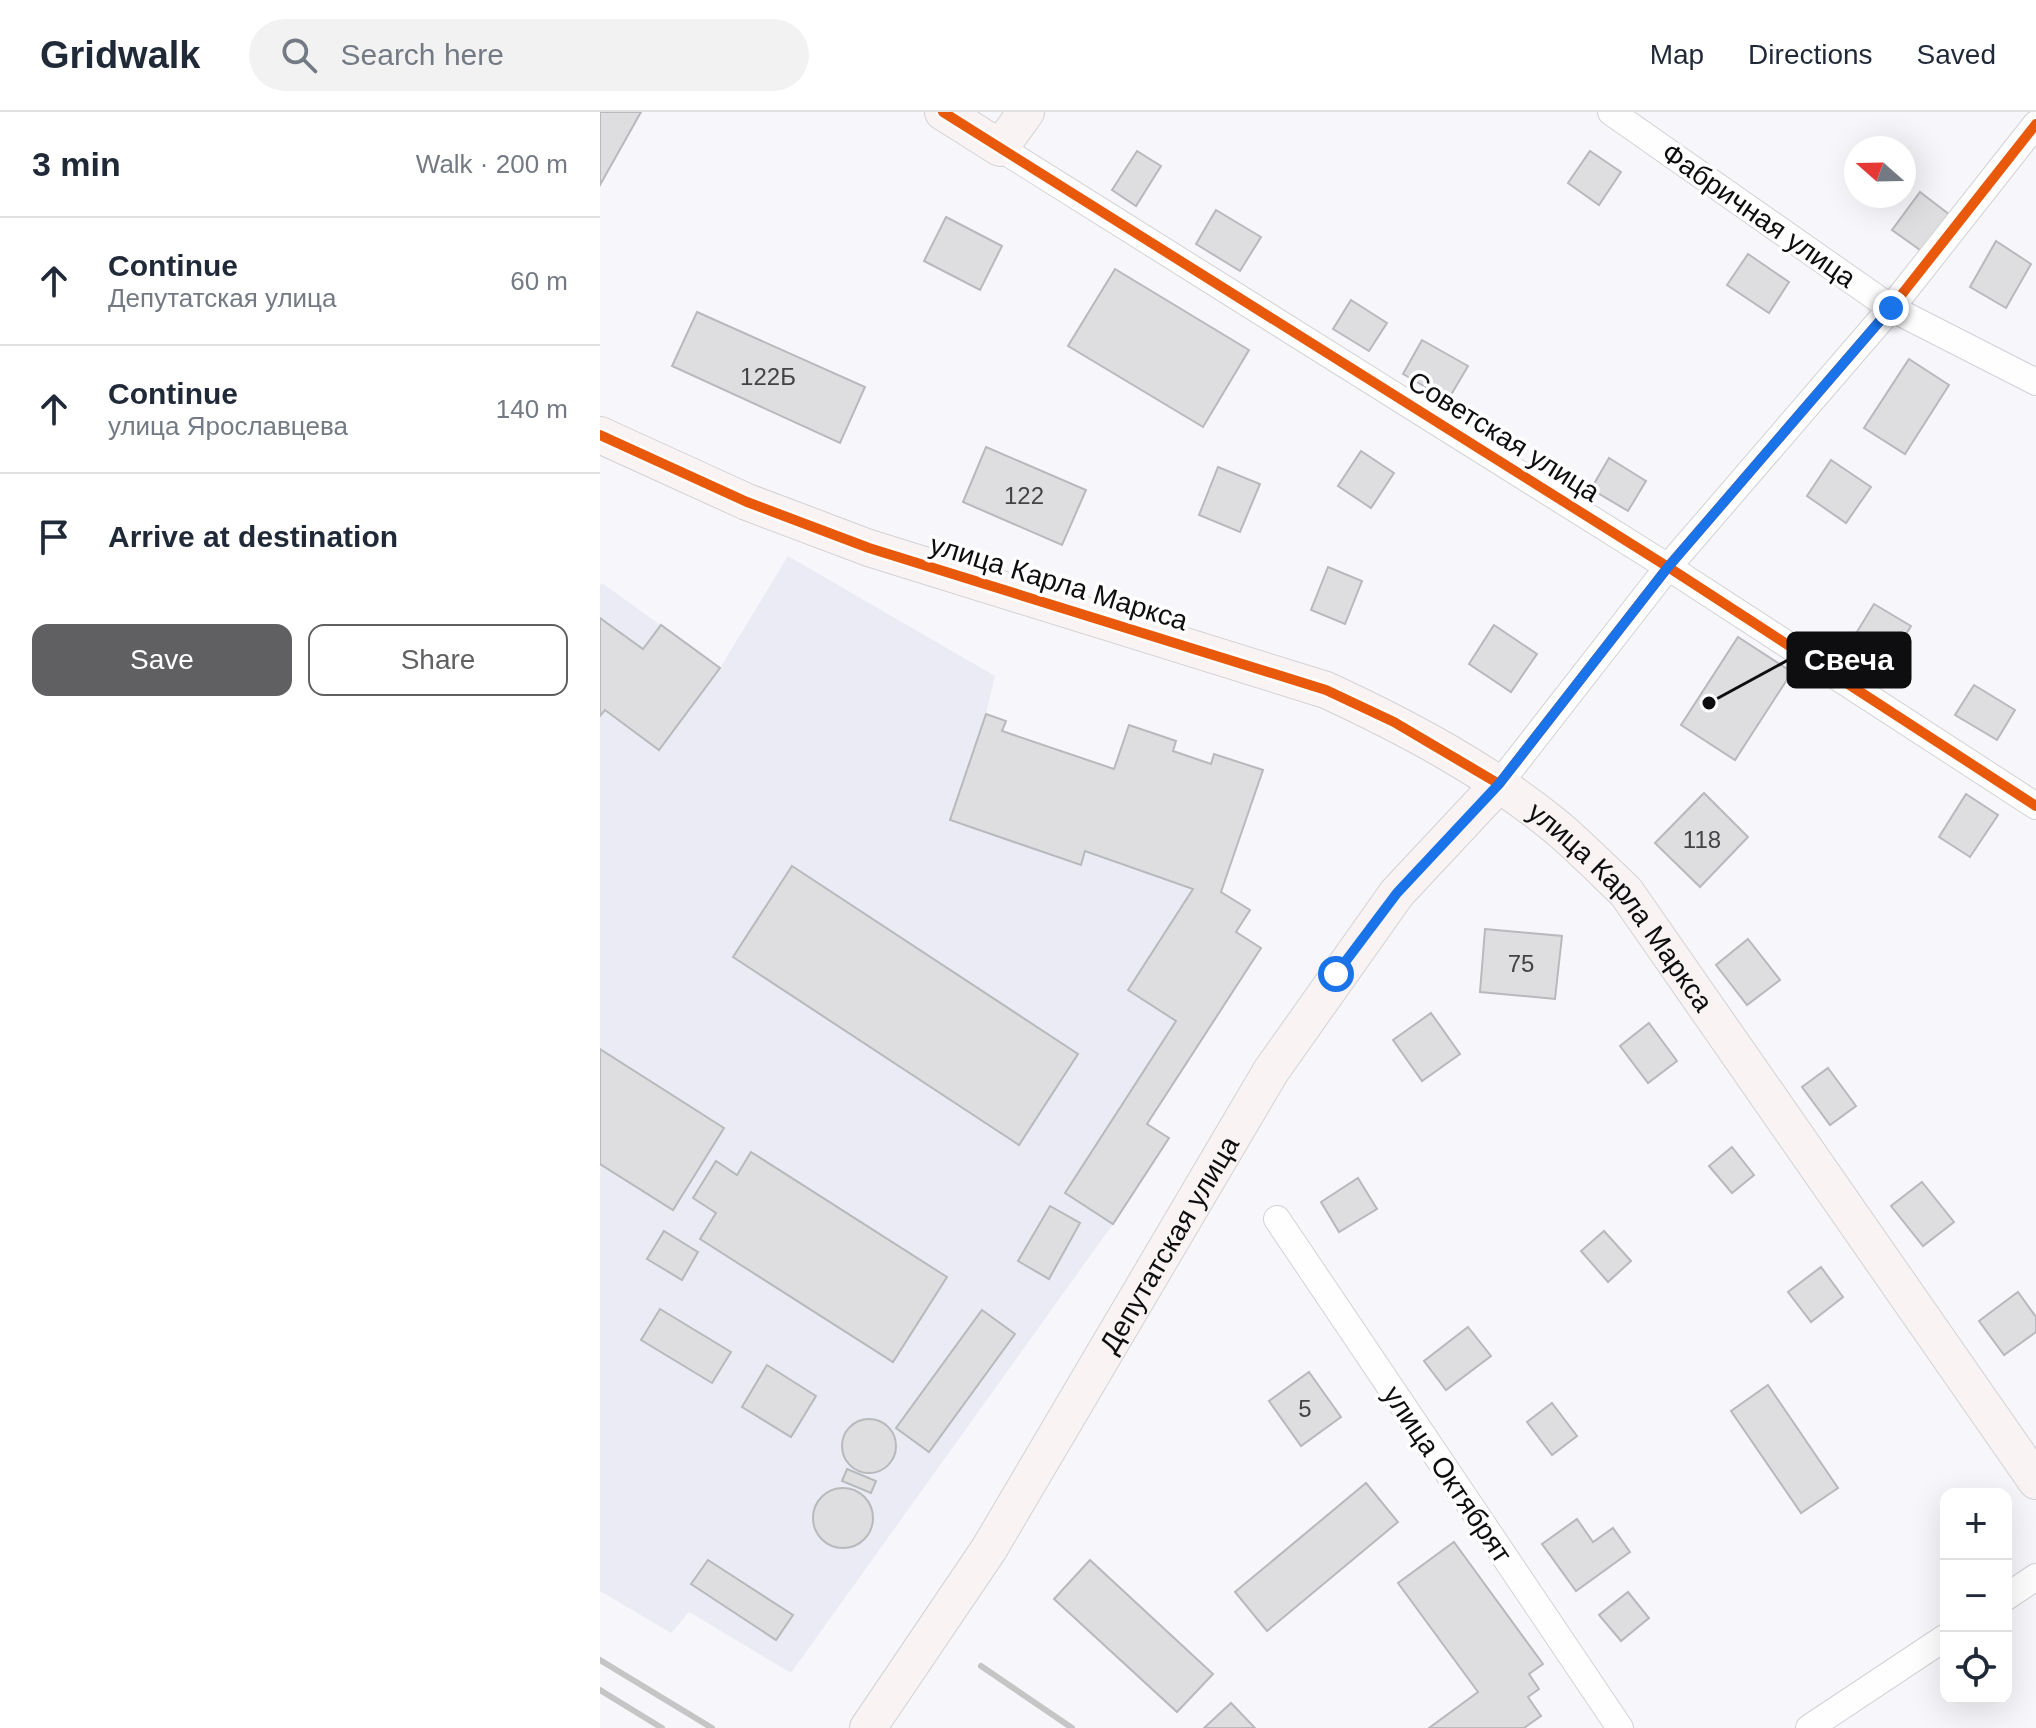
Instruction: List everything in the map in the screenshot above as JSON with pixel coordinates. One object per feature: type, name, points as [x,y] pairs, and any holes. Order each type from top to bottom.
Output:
[{"type":"main road","name":"Советская улица","points":[[943,112],[1000,148]]},
{"type":"main road","points":[[1000,148],[1026,112]]},
{"type":"main road","name":"улица Карла Маркса","points":[[600,435],[747,502],[869,548],[1326,690],[1394,722],[1499,784],[1559,829],[1626,892],[2036,1481]]},
{"type":"main road","name":"Депутатская улица","points":[[868,1728],[946,1615],[1030,1482],[1271,1071],[1397,893],[1499,784]]},
{"type":"street","name":"Фабричная улица","points":[[1611,112],[1891,308],[2036,382]]},
{"type":"street","points":[[1499,784],[1668,567],[1891,308],[2036,124]]},
{"type":"street","name":"Советская улица","points":[[1000,148],[1668,567],[2036,806]]},
{"type":"street","name":"улица Октябрят","points":[[1277,1219],[1620,1728]]},
{"type":"street","points":[[2012,1593],[2036,1577]]},
{"type":"street","points":[[1809,1728],[1940,1641]]},
{"type":"shaded area","points":[[788,556],[995,676],[986,714],[1006,721],[1003,731],[1114,769],[1129,725],[1176,741],[1173,751],[1210,764],[1214,754],[1263,770],[1221,891],[1250,910],[1236,932],[1261,948],[1147,1123],[1169,1138],[1113,1224],[791,1673],[689,1612],[671,1633],[600,1591],[600,585],[602,583],[720,668]]},
{"type":"building","points":[[600,112],[641,112],[600,185]]},
{"type":"building","points":[[1137,151],[1161,166],[1136,206],[1112,190]]},
{"type":"building","points":[[1590,151],[1621,172],[1599,205],[1568,183]]},
{"type":"building","points":[[1920,192],[1950,215],[1923,252],[1892,230],[1908,208],[1916,208],[1916,197]]},
{"type":"building","points":[[1216,210],[1261,237],[1240,271],[1196,244]]},
{"type":"building","points":[[946,217],[1002,246],[980,290],[924,261]]},
{"type":"building","points":[[1996,241],[2031,264],[2006,308],[1970,287]]},
{"type":"building","points":[[1748,254],[1789,282],[1769,313],[1727,285]]},
{"type":"building","points":[[1115,269],[1249,350],[1203,427],[1068,346]]},
{"type":"building","points":[[1351,300],[1387,323],[1369,351],[1333,329]]},
{"type":"building","points":[[697,312],[865,387],[840,443],[672,366]]},
{"type":"building","points":[[1422,340],[1468,366],[1448,400],[1403,374]]},
{"type":"building","points":[[1909,359],[1949,385],[1905,454],[1864,428]]},
{"type":"building","points":[[986,447],[1086,490],[1062,545],[963,502]]},
{"type":"building","points":[[1361,451],[1394,473],[1371,508],[1338,486]]},
{"type":"building","points":[[1609,458],[1646,481],[1628,511],[1591,489]]},
{"type":"building","points":[[1831,460],[1871,487],[1846,523],[1807,496]]},
{"type":"building","points":[[1218,467],[1260,484],[1240,532],[1199,515]]},
{"type":"building","points":[[1328,567],[1362,581],[1345,624],[1311,610]]},
{"type":"building","points":[[1874,604],[1911,626],[1886,667],[1849,645]]},
{"type":"building","points":[[600,618],[643,649],[661,625],[720,668],[659,750],[605,710],[600,716]]},
{"type":"building","points":[[1494,625],[1537,654],[1511,692],[1469,664]]},
{"type":"building","points":[[1738,637],[1792,672],[1735,760],[1681,725]]},
{"type":"building","points":[[1974,685],[2015,710],[1997,740],[1955,715]]},
{"type":"building","points":[[986,714],[1006,721],[1002,731],[1114,769],[1129,725],[1176,741],[1173,751],[1211,764],[1214,754],[1263,770],[1221,892],[1250,910],[1236,932],[1261,948],[1147,1124],[1169,1138],[1113,1224],[1065,1193],[1176,1021],[1128,990],[1193,889],[1085,851],[1081,865],[950,820]]},
{"type":"building","points":[[1704,793],[1748,837],[1700,887],[1655,843]]},
{"type":"building","points":[[1966,794],[1998,815],[1970,857],[1939,837]]},
{"type":"building","points":[[792,866],[1078,1054],[1019,1145],[733,957]]},
{"type":"building","points":[[1485,929],[1562,936],[1555,999],[1480,992]]},
{"type":"building","points":[[1748,939],[1780,980],[1747,1005],[1716,965]]},
{"type":"building","points":[[1431,1013],[1460,1054],[1422,1081],[1393,1040]]},
{"type":"building","points":[[1649,1023],[1677,1061],[1648,1083],[1620,1046]]},
{"type":"building","points":[[600,1049],[724,1128],[673,1210],[600,1164]]},
{"type":"building","points":[[1828,1068],[1856,1106],[1830,1125],[1802,1087]]},
{"type":"building","points":[[1732,1147],[1754,1175],[1732,1193],[1709,1166]]},
{"type":"building","points":[[751,1152],[947,1277],[893,1362],[700,1239],[716,1213],[693,1198],[716,1161],[737,1175]]},
{"type":"building","points":[[1358,1178],[1377,1209],[1339,1232],[1321,1202]]},
{"type":"building","points":[[1922,1182],[1954,1222],[1923,1246],[1891,1206]]},
{"type":"building","points":[[1050,1206],[1080,1223],[1049,1279],[1018,1261]]},
{"type":"building","points":[[664,1231],[698,1252],[682,1280],[647,1259]]},
{"type":"building","points":[[1604,1231],[1631,1261],[1608,1282],[1581,1251]]},
{"type":"building","points":[[1821,1267],[1843,1297],[1811,1322],[1788,1292]]},
{"type":"building","points":[[2018,1292],[2036,1317],[2036,1332],[2004,1355],[1979,1321]]},
{"type":"building","points":[[660,1309],[731,1352],[712,1383],[641,1340]]},
{"type":"building","points":[[982,1310],[1015,1334],[929,1452],[896,1428]]},
{"type":"building","points":[[1468,1327],[1491,1356],[1446,1390],[1424,1361]]},
{"type":"building","points":[[767,1365],[816,1396],[791,1437],[742,1407]]},
{"type":"building","points":[[1309,1372],[1341,1417],[1301,1446],[1269,1401]]},
{"type":"building","points":[[1768,1385],[1838,1488],[1801,1513],[1731,1411]]},
{"type":"building","points":[[1552,1403],[1577,1436],[1552,1455],[1527,1422]]},
{"type":"building","points":[[869,1419],[888,1427],[896,1446],[888,1465],[869,1473],[850,1465],[842,1446],[850,1427]]},
{"type":"building","points":[[847,1469],[876,1481],[871,1493],[842,1481]]},
{"type":"building","points":[[1366,1483],[1398,1522],[1267,1631],[1235,1592]]},
{"type":"building","points":[[843,1488],[864,1497],[873,1518],[864,1539],[843,1548],[822,1539],[813,1518],[822,1497]]},
{"type":"building","points":[[1577,1519],[1593,1542],[1613,1528],[1630,1552],[1576,1591],[1542,1544]]},
{"type":"building","points":[[1454,1542],[1543,1664],[1529,1674],[1539,1689],[1528,1697],[1541,1716],[1524,1728],[1429,1728],[1478,1692],[1398,1583]]},
{"type":"building","points":[[708,1560],[793,1615],[776,1640],[691,1584]]},
{"type":"building","points":[[1090,1560],[1213,1674],[1177,1712],[1054,1599]]},
{"type":"building","points":[[1628,1592],[1649,1618],[1621,1641],[1599,1615]]},
{"type":"building","points":[[1231,1703],[1255,1728],[1204,1728]]},
{"type":"railway","points":[[600,1660],[712,1728]]},
{"type":"railway","points":[[981,1666],[1072,1728]]},
{"type":"railway","points":[[600,1690],[662,1728]]},
{"type":"cycle path","points":[[943,112],[1668,567],[2036,806]]},
{"type":"cycle path","points":[[600,435],[747,502],[869,548],[1326,690],[1394,722],[1499,784],[1668,567],[1891,308],[2036,124]]},
{"type":"place","name":"Свеча","points":[[1709,703]]},
{"type":"route","points":[[1336,974],[1397,893],[1499,784],[1668,567],[1891,308]]}]
